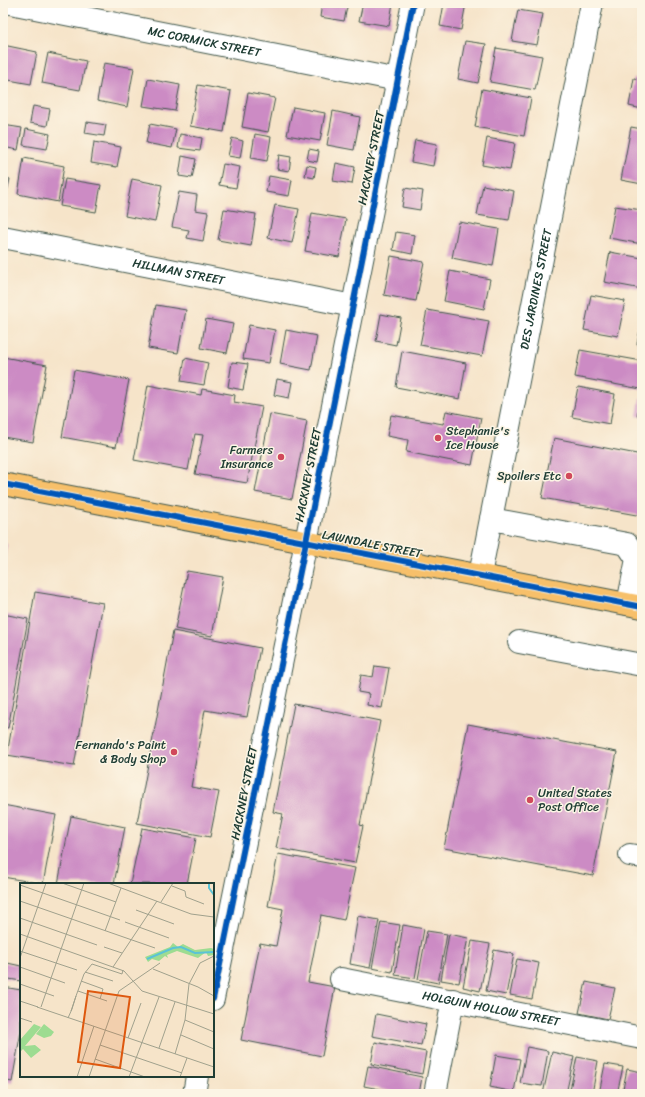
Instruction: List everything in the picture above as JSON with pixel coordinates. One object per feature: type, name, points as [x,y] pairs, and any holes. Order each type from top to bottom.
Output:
[{"type":"main road","name":"LAWNDALE STREET","points":[[3,484],[635,605]]},
{"type":"street","name":"MC CORMICK STREET","points":[[10,3],[398,80]]},
{"type":"street","name":"HACKNEY STREET","points":[[214,994],[306,542],[413,3]]},
{"type":"street","name":"DES JARDINES STREET","points":[[480,576],[592,3]]},
{"type":"street","name":"HILLMAN STREET","points":[[3,237],[353,306]]},
{"type":"street","points":[[491,519],[627,544],[636,558],[635,605]]},
{"type":"street","points":[[519,642],[642,665]]},
{"type":"street","name":"HOLGUIN HOLLOW STREET","points":[[341,979],[642,1038]]},
{"type":"street","points":[[435,1094],[452,1000]]},
{"type":"street","points":[[194,1094],[197,1077]]},
{"type":"building","points":[[322,3],[348,3],[344,21],[320,17]]},
{"type":"building","points":[[363,3],[393,3],[389,26],[359,21]]},
{"type":"building","points":[[444,3],[466,3],[461,30],[440,26]]},
{"type":"building","points":[[518,10],[543,14],[537,45],[512,41]]},
{"type":"building","points":[[465,41],[486,44],[478,83],[458,79]]},
{"type":"building","points":[[3,45],[37,52],[31,84],[3,79]]},
{"type":"building","points":[[496,48],[542,56],[535,90],[490,82]]},
{"type":"building","points":[[48,53],[86,61],[80,90],[42,83]]},
{"type":"building","points":[[104,63],[134,68],[127,107],[97,101]]},
{"type":"building","points":[[634,78],[642,80],[642,109],[629,106]]},
{"type":"building","points":[[148,79],[180,85],[175,111],[143,106]]},
{"type":"building","points":[[198,85],[231,91],[224,132],[190,126]]},
{"type":"building","points":[[482,89],[531,98],[524,136],[475,127]]},
{"type":"building","points":[[248,93],[275,98],[268,132],[242,127]]},
{"type":"building","points":[[33,106],[50,109],[47,126],[30,123]]},
{"type":"building","points":[[293,107],[325,113],[320,141],[287,135]]},
{"type":"building","points":[[333,111],[360,117],[354,150],[327,145]]},
{"type":"building","points":[[87,122],[106,125],[104,136],[85,133]]},
{"type":"building","points":[[150,124],[176,129],[172,148],[146,143]]},
{"type":"building","points":[[3,125],[22,128],[18,150],[3,147]]},
{"type":"building","points":[[631,127],[642,129],[642,184],[621,180]]},
{"type":"building","points":[[26,129],[50,134],[47,149],[23,145]]},
{"type":"building","points":[[180,134],[202,138],[200,151],[178,148]]},
{"type":"building","points":[[255,134],[271,137],[267,161],[251,158]]},
{"type":"building","points":[[232,138],[243,141],[240,158],[228,156]]},
{"type":"building","points":[[487,138],[515,143],[510,170],[482,165]]},
{"type":"building","points":[[415,140],[437,144],[433,166],[411,162]]},
{"type":"building","points":[[94,142],[121,147],[117,167],[91,163]]},
{"type":"building","points":[[309,149],[319,151],[317,162],[307,160]]},
{"type":"building","points":[[279,155],[291,157],[289,171],[277,169]]},
{"type":"building","points":[[182,156],[196,159],[192,178],[179,176]]},
{"type":"building","points":[[24,158],[64,166],[58,202],[18,194]]},
{"type":"building","points":[[336,163],[355,167],[352,184],[333,181]]},
{"type":"building","points":[[223,164],[240,167],[236,188],[219,185]]},
{"type":"building","points":[[307,165],[316,167],[314,178],[305,176]]},
{"type":"building","points":[[269,176],[292,180],[289,196],[266,192]]},
{"type":"building","points":[[3,177],[10,179],[6,196],[3,196]]},
{"type":"building","points":[[65,179],[101,185],[96,212],[60,206]]},
{"type":"building","points":[[132,179],[162,185],[155,222],[125,216]]},
{"type":"building","points":[[483,185],[514,191],[509,220],[477,215]]},
{"type":"building","points":[[405,188],[423,191],[420,210],[402,207]]},
{"type":"building","points":[[179,192],[197,195],[195,210],[208,212],[203,241],[187,238],[189,230],[172,227]]},
{"type":"building","points":[[275,205],[299,209],[292,243],[268,238]]},
{"type":"building","points":[[615,206],[642,210],[642,244],[609,238]]},
{"type":"building","points":[[224,209],[256,214],[251,246],[218,240]]},
{"type":"building","points":[[312,213],[346,219],[339,257],[305,251]]},
{"type":"building","points":[[459,222],[499,229],[493,266],[452,258]]},
{"type":"building","points":[[396,232],[415,235],[412,254],[393,250]]},
{"type":"building","points":[[610,252],[642,258],[642,289],[604,282]]},
{"type":"building","points":[[391,256],[424,262],[416,301],[384,295]]},
{"type":"building","points":[[450,271],[490,279],[484,309],[444,301]]},
{"type":"building","points":[[591,295],[625,301],[618,336],[584,330]]},
{"type":"building","points":[[156,305],[186,310],[178,353],[148,348]]},
{"type":"building","points":[[427,310],[489,321],[482,356],[420,345]]},
{"type":"building","points":[[381,314],[401,318],[396,345],[376,341]]},
{"type":"building","points":[[206,319],[233,324],[227,353],[201,348]]},
{"type":"building","points":[[249,325],[275,330],[269,363],[243,359]]},
{"type":"building","points":[[640,329],[642,330],[642,345],[637,344]]},
{"type":"building","points":[[286,330],[317,336],[311,370],[280,364]]},
{"type":"building","points":[[580,350],[642,361],[641,389],[575,377]]},
{"type":"building","points":[[402,351],[466,363],[460,399],[396,387]]},
{"type":"building","points":[[3,357],[47,365],[33,442],[3,437]]},
{"type":"building","points":[[185,358],[208,363],[204,385],[181,381]]},
{"type":"building","points":[[232,362],[248,364],[243,390],[228,387]]},
{"type":"building","points":[[74,370],[129,380],[116,447],[62,437]]},
{"type":"building","points":[[277,379],[292,382],[289,398],[274,395]]},
{"type":"building","points":[[148,385],[201,395],[202,389],[235,395],[234,402],[262,407],[247,483],[195,474],[203,435],[195,434],[188,470],[134,460]]},
{"type":"building","points":[[578,387],[615,394],[610,424],[572,417]]},
{"type":"building","points":[[640,399],[642,399],[642,417],[637,416]]},
{"type":"building","name":"Stephanie's Ice House","points":[[446,411],[481,418],[472,465],[406,452],[408,440],[387,436],[391,415],[443,424]]},
{"type":"building","name":"Farmers Insurance","points":[[270,414],[307,421],[292,499],[255,492]]},
{"type":"building","points":[[554,438],[642,455],[642,516],[542,498]]},
{"type":"building","points":[[3,543],[7,544],[4,563],[3,563]]},
{"type":"building","points":[[187,571],[223,577],[212,636],[175,629]]},
{"type":"building","points":[[35,592],[103,603],[74,766],[7,755]]},
{"type":"building","points":[[3,614],[28,619],[8,728],[3,727]]},
{"type":"building","name":"Fernando's Paint & Body Shop","points":[[173,631],[260,648],[247,717],[205,710],[191,787],[219,792],[210,837],[137,823]]},
{"type":"building","points":[[375,666],[389,668],[382,708],[367,705],[369,694],[358,692],[361,675],[373,677]]},
{"type":"building","points":[[294,704],[380,721],[360,825],[363,826],[355,863],[276,848],[283,814],[273,812]]},
{"type":"building","name":"United States Post Office","points":[[468,724],[617,752],[593,876],[444,848]]},
{"type":"building","points":[[3,805],[56,815],[43,883],[3,877]]},
{"type":"building","points":[[71,816],[125,827],[114,883],[58,883]]},
{"type":"building","points":[[142,828],[196,838],[187,883],[130,883]]},
{"type":"building","points":[[278,854],[355,868],[344,920],[321,915],[308,982],[335,987],[322,1056],[241,1040],[260,943],[276,946],[283,909],[268,906]]},
{"type":"building","points":[[358,916],[379,920],[370,968],[350,964]]},
{"type":"building","points":[[381,922],[400,925],[392,972],[372,968]]},
{"type":"building","points":[[403,925],[424,929],[415,978],[395,975]]},
{"type":"building","points":[[427,931],[447,934],[438,983],[418,979]]},
{"type":"building","points":[[449,934],[468,938],[459,983],[441,980]]},
{"type":"building","points":[[472,941],[490,944],[480,991],[463,987]]},
{"type":"building","points":[[494,950],[514,954],[506,995],[486,991]]},
{"type":"building","points":[[517,959],[539,963],[532,999],[510,995]]},
{"type":"building","points":[[3,962],[20,966],[20,981],[3,978]]},
{"type":"building","points":[[586,982],[615,988],[608,1019],[579,1013]]},
{"type":"building","points":[[3,987],[20,990],[20,1037],[12,1082],[3,1080]]},
{"type":"building","points":[[376,1014],[426,1024],[421,1045],[372,1036]]},
{"type":"building","points":[[375,1042],[426,1052],[422,1074],[371,1064]]},
{"type":"building","points":[[527,1047],[548,1051],[542,1086],[520,1083]]},
{"type":"building","points":[[552,1052],[574,1057],[566,1094],[543,1094]]},
{"type":"building","points":[[496,1055],[520,1059],[514,1092],[490,1087]]},
{"type":"building","points":[[577,1057],[598,1061],[592,1094],[569,1094]]},
{"type":"building","points":[[605,1064],[623,1067],[617,1094],[599,1094]]},
{"type":"building","points":[[368,1066],[422,1077],[419,1094],[404,1094],[364,1086]]},
{"type":"building","points":[[627,1069],[642,1072],[642,1094],[622,1094]]},
{"type":"cycle path","points":[[214,994],[306,542],[413,3]]},
{"type":"cycle path","points":[[3,484],[642,607]]},
{"type":"place","name":"Stephanie's Ice House","points":[[438,438]]},
{"type":"place","name":"Farmers Insurance","points":[[281,457]]},
{"type":"place","name":"Spoilers Etc","points":[[569,476]]},
{"type":"place","name":"Fernando's Paint & Body Shop","points":[[174,752]]},
{"type":"place","name":"United States Post Office","points":[[530,800]]}]
